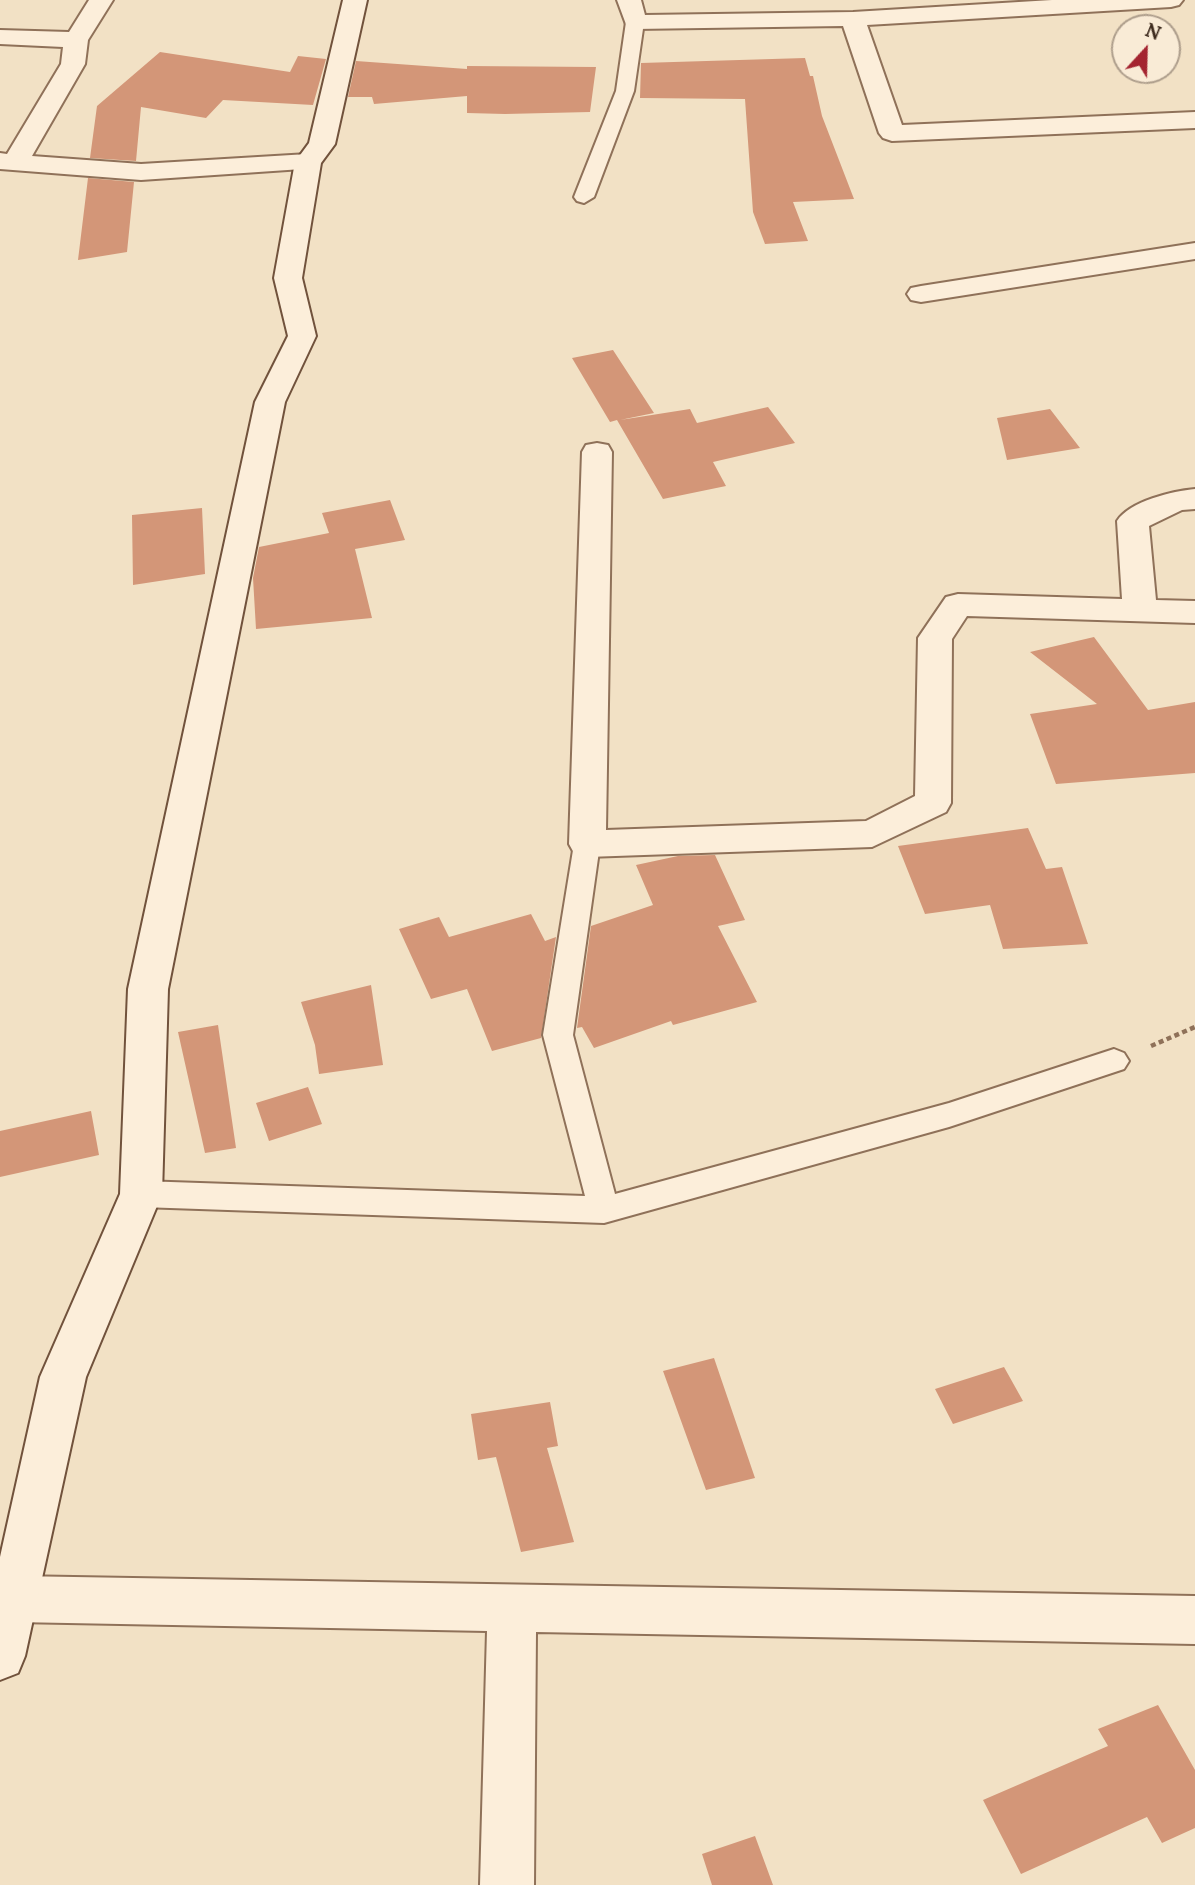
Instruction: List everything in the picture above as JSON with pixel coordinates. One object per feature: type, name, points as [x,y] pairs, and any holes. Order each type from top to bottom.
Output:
[{"type":"street","points":[[101,0],[76,40],[73,64],[8,161],[141,172],[308,162]]},
{"type":"street","points":[[0,1656],[15,1600],[62,1377],[141,1194],[148,989],[270,402],[302,336],[288,278],[308,162],[322,144],[355,0]]},
{"type":"street","points":[[632,11],[853,19],[1171,0]]},
{"type":"street","points":[[853,19],[892,133],[1195,120]]},
{"type":"street","points":[[0,37],[76,40]]},
{"type":"street","points":[[921,294],[1195,251]]},
{"type":"street","points":[[597,452],[587,844],[872,834],[933,803],[935,638],[958,605],[1195,612]]},
{"type":"street","points":[[1140,612],[1133,520],[1175,501],[1195,499]]},
{"type":"street","points":[[15,1600],[1195,1620]]},
{"type":"street","points":[[507,1885],[512,1608]]},
{"type":"lane","points":[[584,197],[625,91],[632,11]]},
{"type":"lane","points":[[587,844],[558,1035],[604,1209]]},
{"type":"lane","points":[[141,1194],[604,1209],[949,1115],[1114,1061]]},
{"type":"building","points":[[160,52],[290,72],[298,56],[326,59],[313,105],[223,100],[206,118],[141,107],[136,161],[90,158],[97,106]]},
{"type":"building","points":[[805,58],[810,76],[813,76],[822,116],[854,199],[793,202],[808,241],[765,244],[753,212],[745,99],[640,98],[641,63]]},
{"type":"building","points":[[356,61],[467,69],[467,66],[596,67],[590,112],[505,114],[467,113],[467,96],[374,104],[372,97],[348,97]]},
{"type":"building","points":[[88,178],[134,182],[127,252],[78,260]]},
{"type":"building","points":[[613,350],[654,413],[620,420],[690,409],[697,423],[768,407],[795,443],[713,462],[726,486],[663,499],[617,420],[610,422],[572,358]]},
{"type":"building","points":[[1050,409],[1080,448],[1007,460],[997,418]]},
{"type":"building","points":[[390,500],[405,540],[355,549],[372,618],[256,629],[253,578],[259,547],[329,533],[322,513]]},
{"type":"building","points":[[202,508],[205,574],[133,585],[132,515]]},
{"type":"building","points":[[1094,637],[1148,710],[1195,702],[1195,773],[1056,784],[1030,714],[1097,704],[1030,652]]},
{"type":"building","points":[[1028,828],[1046,869],[1062,867],[1088,944],[1003,949],[990,905],[925,914],[898,846]]},
{"type":"building","points":[[715,855],[745,920],[718,926],[757,1002],[673,1025],[671,1021],[594,1048],[582,1027],[577,1028],[591,926],[653,905],[636,865],[678,856]]},
{"type":"building","points":[[531,914],[545,941],[556,937],[541,1038],[492,1051],[467,989],[431,999],[399,929],[439,917],[449,937]]},
{"type":"building","points":[[371,985],[383,1065],[319,1074],[315,1045],[301,1002]]},
{"type":"building","points":[[218,1025],[236,1148],[205,1153],[178,1032]]},
{"type":"building","points":[[308,1087],[322,1124],[269,1141],[256,1103]]},
{"type":"building","points":[[91,1111],[99,1155],[0,1177],[0,1131]]},
{"type":"building","points":[[714,1358],[755,1478],[706,1490],[663,1371]]},
{"type":"building","points":[[1004,1367],[1023,1401],[953,1424],[935,1389]]},
{"type":"building","points":[[550,1402],[558,1446],[547,1448],[574,1542],[521,1552],[496,1457],[478,1460],[471,1414]]},
{"type":"building","points":[[1158,1705],[1195,1770],[1195,1828],[1162,1843],[1147,1817],[1021,1874],[983,1800],[1108,1746],[1098,1729]]},
{"type":"building","points":[[755,1836],[773,1885],[712,1885],[702,1854]]}]
